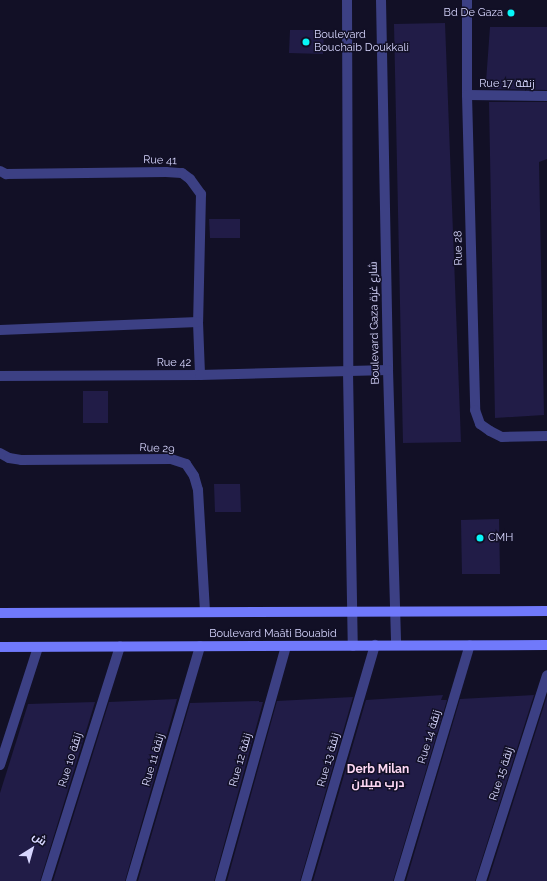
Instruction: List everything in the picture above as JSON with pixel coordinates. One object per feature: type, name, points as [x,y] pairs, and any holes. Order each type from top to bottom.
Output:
[{"type":"street","points":[[346,0],[348,372],[353,646]]},
{"type":"street","name":"Boulevard Gaza شارع غزة","points":[[381,0],[388,370],[396,645]]},
{"type":"street","name":"Rue 28","points":[[467,0],[467,95],[475,410],[480,424],[502,437],[547,436]]},
{"type":"street","name":"Rue 17 زنقة","points":[[467,95],[547,96]]},
{"type":"street","name":"Rue 41","points":[[0,171],[6,174],[166,172],[182,173],[190,179],[201,194],[198,322],[200,375]]},
{"type":"street","points":[[0,330],[198,322]]},
{"type":"street","name":"Rue 42","points":[[0,376],[200,375],[388,370]]},
{"type":"street","name":"Rue 29","points":[[0,453],[8,458],[21,460],[171,459],[186,464],[194,476],[198,490],[205,612]]},
{"type":"street","name":"Boulevard Maâti Bouabid","points":[[0,613],[547,611]]},
{"type":"street","name":"Rue 13 زنقة","points":[[306,881],[375,645]]},
{"type":"street","name":"Rue 14 زنقة","points":[[399,881],[470,645]]},
{"type":"street","name":"Boulevard Maâti Bouabid","points":[[0,647],[547,645]]},
{"type":"street","name":"Rue 10 زنقة","points":[[46,881],[120,646]]},
{"type":"street","name":"Rue 11 زنقة","points":[[131,881],[200,646]]},
{"type":"street","name":"Rue 12 زنقة","points":[[220,881],[286,646]]},
{"type":"street","points":[[0,765],[38,647]]},
{"type":"street","name":"Rue 15 زنقة","points":[[480,881],[547,675]]},
{"type":"building","points":[[445,23],[461,442],[403,443],[394,24]]},
{"type":"building","points":[[490,27],[547,27],[547,90],[489,89],[489,82],[486,82]]},
{"type":"building","name":"Boulevard Bouchaib Doukkali","points":[[290,30],[324,30],[323,54],[289,53]]},
{"type":"building","points":[[489,102],[547,102],[547,159],[539,162],[544,415],[495,418]]},
{"type":"building","points":[[209,219],[240,219],[240,238],[210,238]]},
{"type":"building","points":[[83,391],[108,391],[108,423],[83,423]]},
{"type":"building","points":[[214,484],[240,484],[241,512],[215,512]]},
{"type":"building","name":"CMH","points":[[499,519],[500,574],[462,574],[461,520]]},
{"type":"building","points":[[443,695],[441,700],[447,700],[393,881],[313,881],[366,700]]},
{"type":"building","points":[[534,695],[475,881],[406,881],[460,699]]},
{"type":"building","points":[[547,696],[547,881],[488,881]]},
{"type":"building","points":[[353,697],[300,881],[227,881],[277,701]]},
{"type":"building","points":[[177,699],[125,881],[53,881],[109,702]]},
{"type":"building","points":[[95,702],[40,881],[0,881],[0,793],[28,704]]},
{"type":"building","points":[[263,702],[214,881],[138,881],[190,703]]},
{"type":"place","name":"Bd De Gaza","points":[[511,13]]},
{"type":"place","name":"Boulevard Bouchaib Doukkali","points":[[306,42]]},
{"type":"place","name":"CMH","points":[[480,538]]},
{"type":"district","name":"Derb Milan درب ميلان","points":[[378,777]]}]
